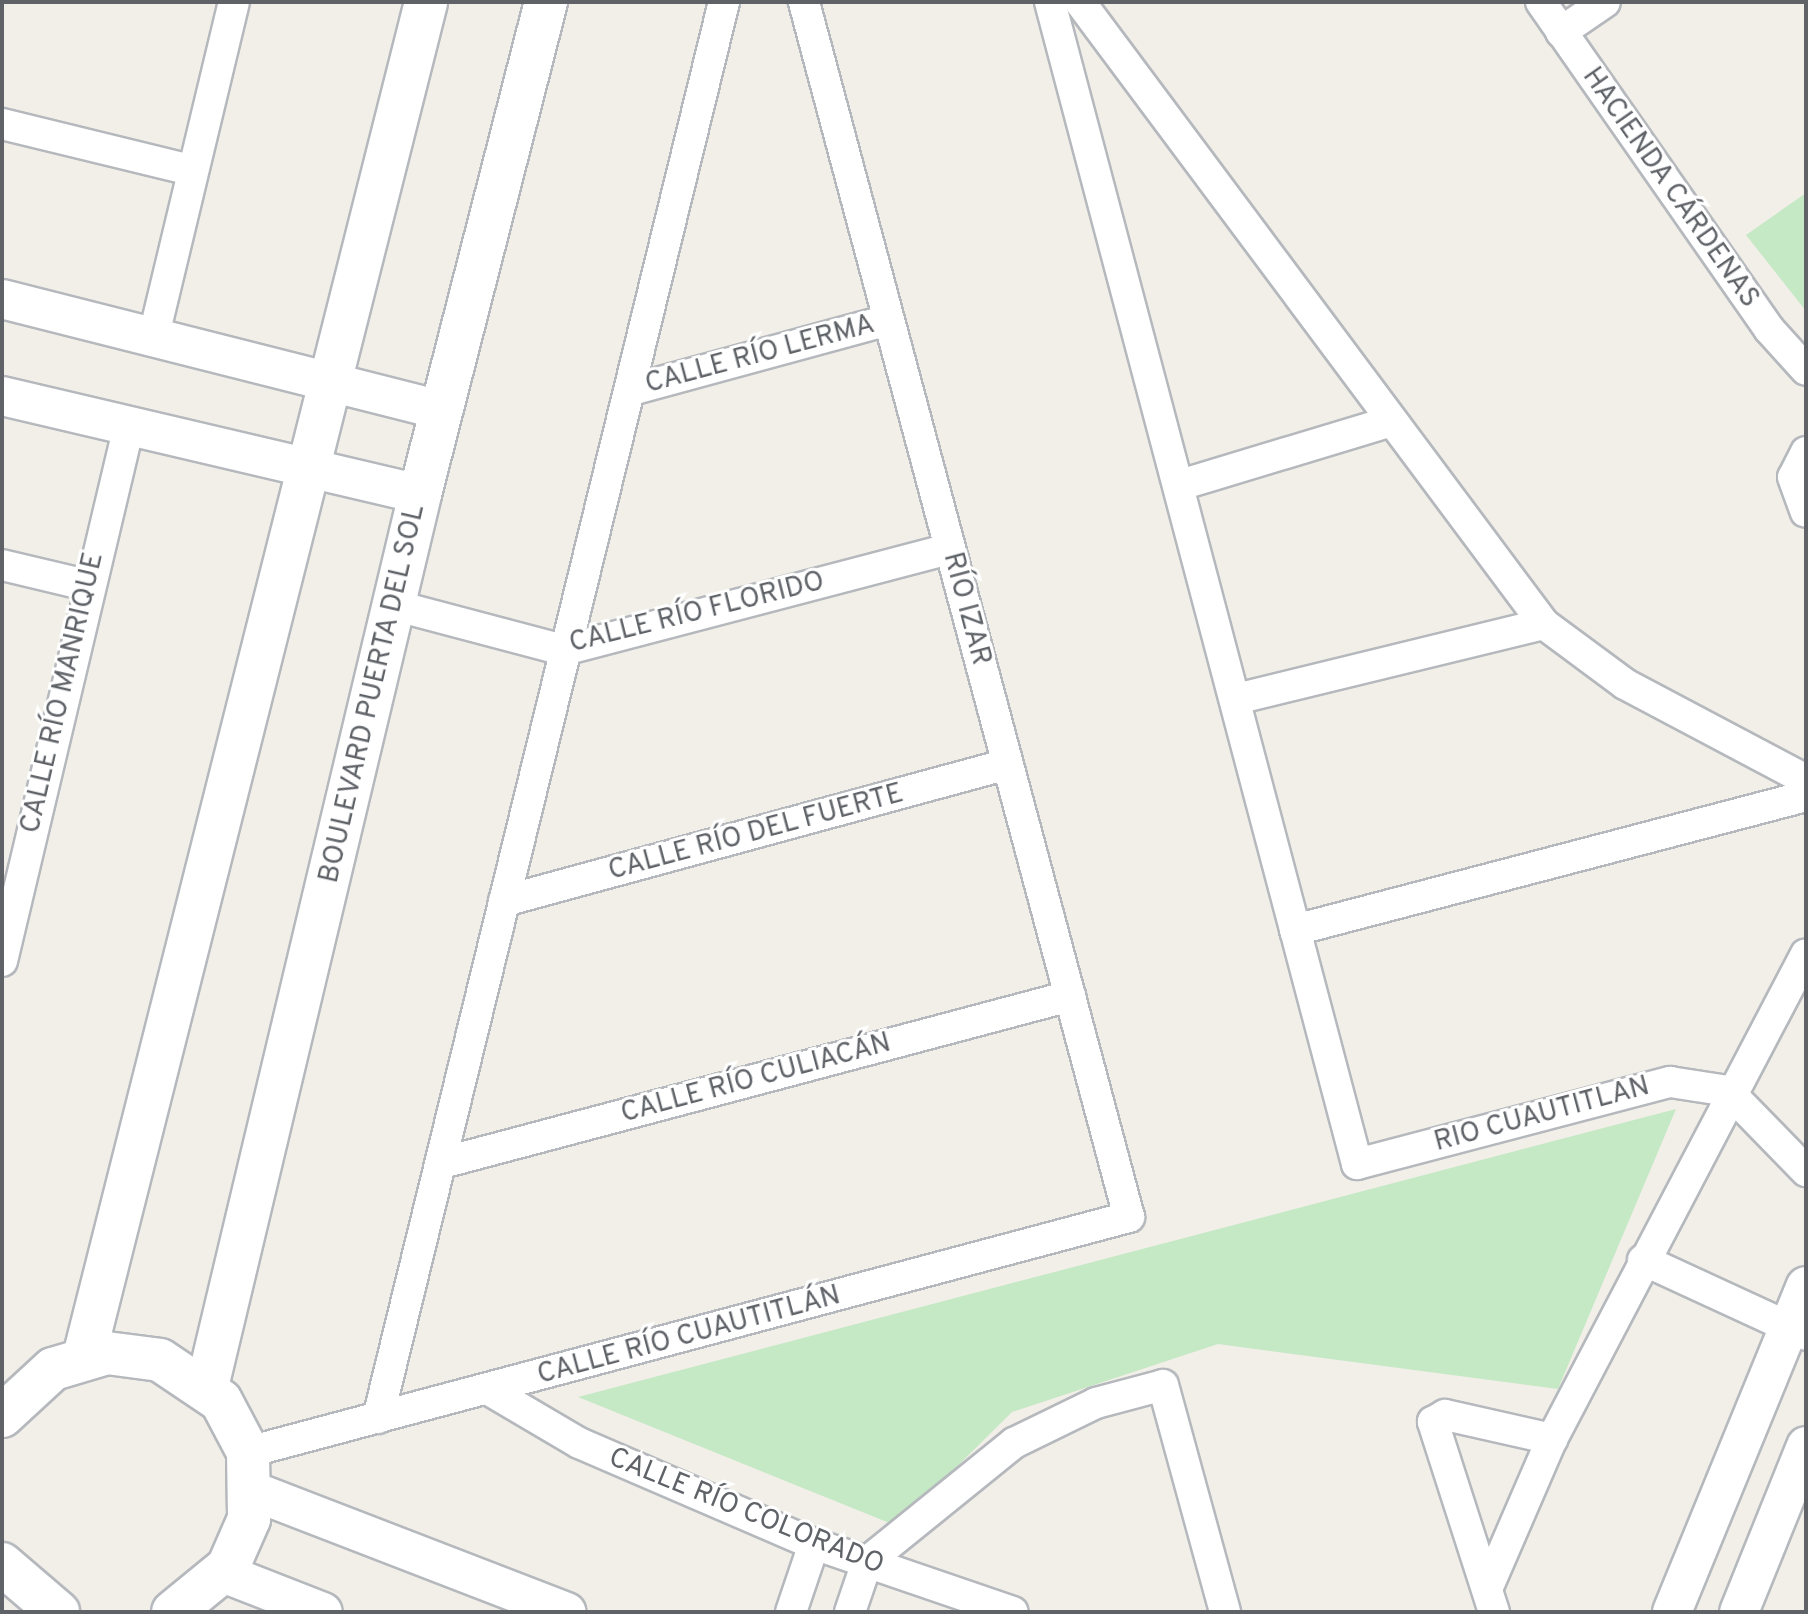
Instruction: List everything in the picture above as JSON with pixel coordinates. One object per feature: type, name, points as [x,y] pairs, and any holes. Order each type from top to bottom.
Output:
[{"type":"main road","points":[[84,1357],[333,383],[426,2]]},
{"type":"main road","name":"BOULEVARD PUERTA DEL SOL","points":[[207,1387],[397,606],[420,494],[546,2]]},
{"type":"main road","points":[[2,1416],[30,1384],[84,1357],[160,1360],[207,1387],[250,1472],[241,1544],[223,1573],[173,1612]]},
{"type":"street","points":[[154,335],[191,170],[234,2]]},
{"type":"street","points":[[378,1418],[724,2]]},
{"type":"street","name":"RÍO IZAR","points":[[804,2],[1129,1217]]},
{"type":"street","points":[[1050,2],[1180,485],[1295,930],[1806,796]]},
{"type":"street","points":[[1080,2],[1389,422],[1544,624],[1625,684],[1806,780]]},
{"type":"street","name":"HACIENDA CÁRDENAS","points":[[1541,2],[1769,329],[1806,370]]},
{"type":"street","points":[[1561,32],[1605,2]]},
{"type":"street","points":[[2,124],[191,170]]},
{"type":"street","points":[[2,299],[442,410]]},
{"type":"street","name":"CALLE RÍO LERMA","points":[[631,390],[888,320]]},
{"type":"street","points":[[2,396],[420,494]]},
{"type":"street","points":[[1180,485],[1389,422]]},
{"type":"street","name":"CALLE RÍO MANRIQUE","points":[[2,961],[86,585],[129,426]]},
{"type":"street","points":[[1806,452],[1793,477],[1806,512]]},
{"type":"street","name":"CALLE RÍO FLORIDO","points":[[397,606],[564,650],[950,549]]},
{"type":"street","points":[[2,565],[86,585]]},
{"type":"street","points":[[1236,699],[1544,624]]},
{"type":"street","name":"CALLE RÍO DEL FUERTE","points":[[504,901],[1008,764]]},
{"type":"street","name":"RIO CUAUTITLAN","points":[[1295,930],[1357,1164],[1670,1082],[1728,1091]]},
{"type":"street","points":[[1491,1600],[1552,1439],[1728,1091],[1806,954]]},
{"type":"street","name":"CALLE RÍO CULIACÁN","points":[[442,1163],[1070,996]]},
{"type":"street","points":[[1728,1091],[1806,1171]]},
{"type":"street","name":"CALLE RÍO CUAUTITLÁN","points":[[250,1472],[378,1418],[1129,1217]]},
{"type":"street","points":[[1643,1260],[1798,1331]]},
{"type":"street","points":[[1672,1612],[1798,1331],[1806,1286]]},
{"type":"street","points":[[850,1612],[867,1562],[1014,1443],[1096,1403],[1163,1385],[1225,1612]]},
{"type":"street","name":"CALLE RÍO COLORADO","points":[[489,1390],[579,1443],[814,1544],[1013,1612]]},
{"type":"street","points":[[1491,1600],[1433,1422],[1445,1415],[1552,1439]]},
{"type":"street","points":[[1739,1612],[1806,1446]]},
{"type":"street","points":[[250,1472],[566,1612]]},
{"type":"street","points":[[791,1612],[814,1544]]},
{"type":"street","points":[[223,1573],[323,1612]]},
{"type":"green space","points":[[1806,193],[1806,311],[1746,235]]},
{"type":"green space","points":[[1676,1109],[1558,1389],[1218,1344],[1012,1412],[897,1526],[578,1397]]}]
